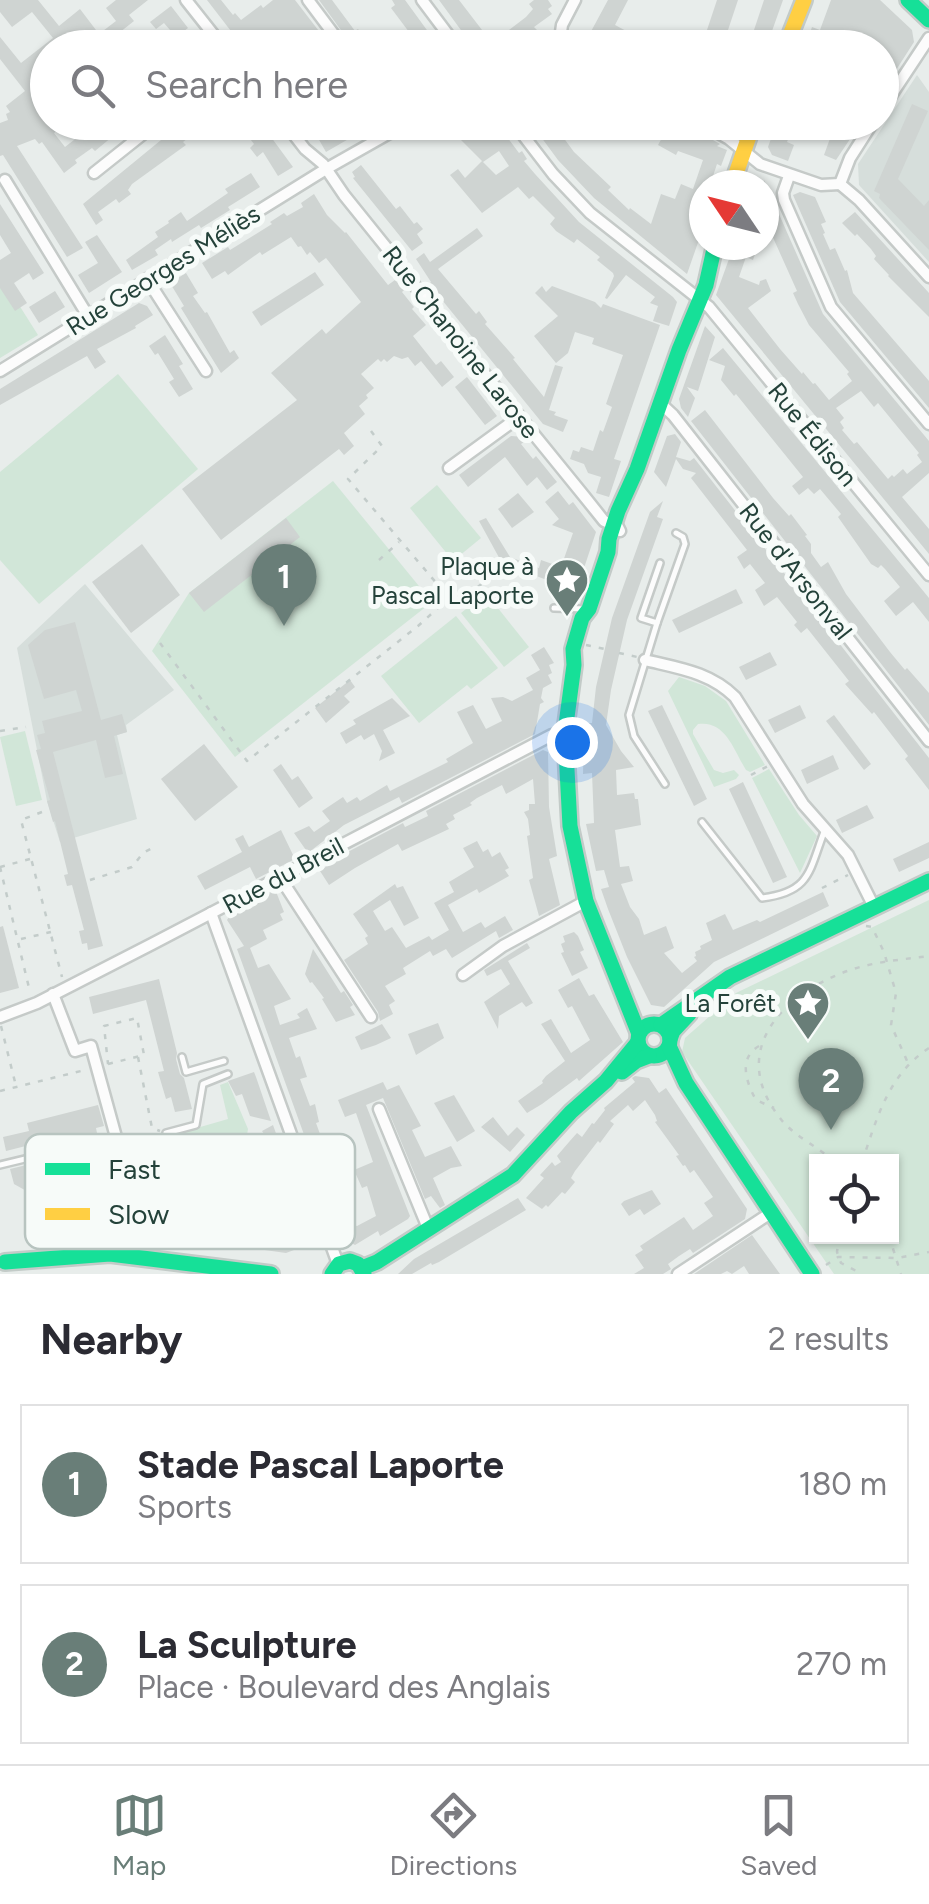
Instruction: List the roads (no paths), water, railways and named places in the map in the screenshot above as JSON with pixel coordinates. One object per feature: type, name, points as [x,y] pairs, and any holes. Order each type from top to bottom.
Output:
[{"type":"main road","points":[[908,0],[929,20]]},
{"type":"main road","points":[[791,30],[801,2]]},
{"type":"main road","points":[[745,170],[751,140]]},
{"type":"main road","points":[[740,170],[755,140]]},
{"type":"main road","points":[[660,1041],[642,1051],[586,902],[570,826],[565,732],[575,642],[582,618],[589,609],[713,260]]},
{"type":"main road","points":[[574,665],[584,644],[589,609]]},
{"type":"main road","points":[[606,1080],[626,1070],[702,997],[730,977],[929,880]]},
{"type":"main road","points":[[619,983],[646,1018],[772,1212],[819,1270]]},
{"type":"main road","points":[[335,1269],[351,1261],[363,1271],[502,1184],[606,1080],[644,1027],[660,1041]]},
{"type":"main road","points":[[2,1261],[110,1254],[208,1270],[271,1274]]},
{"type":"street","points":[[186,0],[210,30]]},
{"type":"street","points":[[308,0],[330,30]]},
{"type":"street","points":[[422,0],[444,30]]},
{"type":"street","points":[[562,30],[575,0]]},
{"type":"street","points":[[899,84],[929,38]]},
{"type":"street","points":[[94,173],[135,140]]},
{"type":"street","name":"Rue Chanoine Larose","points":[[298,140],[519,417],[604,520],[617,528]]},
{"type":"street","name":"Rue Georges Méliès","points":[[0,370],[377,140]]},
{"type":"street","name":"Rue Édison","points":[[527,140],[590,214],[709,308],[929,575]]},
{"type":"street","points":[[730,140],[790,176],[825,186],[840,184],[860,200],[929,276]]},
{"type":"street","points":[[840,184],[862,140]]},
{"type":"street","points":[[790,176],[784,200],[831,307],[929,424]]},
{"type":"street","points":[[5,180],[88,316]]},
{"type":"street","points":[[147,279],[206,371]]},
{"type":"street","name":"Rue d'Arsonval","points":[[660,403],[929,741]]},
{"type":"street","points":[[449,468],[519,417]]},
{"type":"street","points":[[645,660],[699,673],[730,692],[803,804],[854,864],[874,907]]},
{"type":"street","name":"Rue du Breil","points":[[0,1020],[552,735],[565,732]]},
{"type":"street","points":[[279,876],[372,1017]]},
{"type":"street","points":[[462,974],[503,946],[586,902]]},
{"type":"street","points":[[211,913],[288,1134]]},
{"type":"street","points":[[53,994],[75,1051],[104,1043]]},
{"type":"street","points":[[91,1046],[103,1065],[115,1134]]},
{"type":"street","points":[[379,1109],[428,1228]]},
{"type":"street","points":[[678,1274],[772,1212]]},
{"type":"lane","points":[[664,784],[629,722],[630,706],[685,544],[676,534]]},
{"type":"lane","points":[[657,623],[641,618],[660,563]]},
{"type":"lane","points":[[554,608],[589,609]]},
{"type":"lane","points":[[702,822],[762,898],[783,895],[804,882],[824,830]]},
{"type":"lane","points":[[182,1057],[186,1072],[224,1061]]},
{"type":"lane","points":[[166,1133],[196,1125],[203,1084],[228,1074]]},
{"type":"lane","points":[[0,1165],[25,1159]]},
{"type":"place","name":"Plaque à Pascal Laporte","points":[[567,618]]},
{"type":"place","name":"Stade Pascal Laporte","points":[[284,626]]},
{"type":"place","name":"La Forêt","points":[[808,1041]]},
{"type":"place","name":"La Sculpture","points":[[831,1130]]}]
